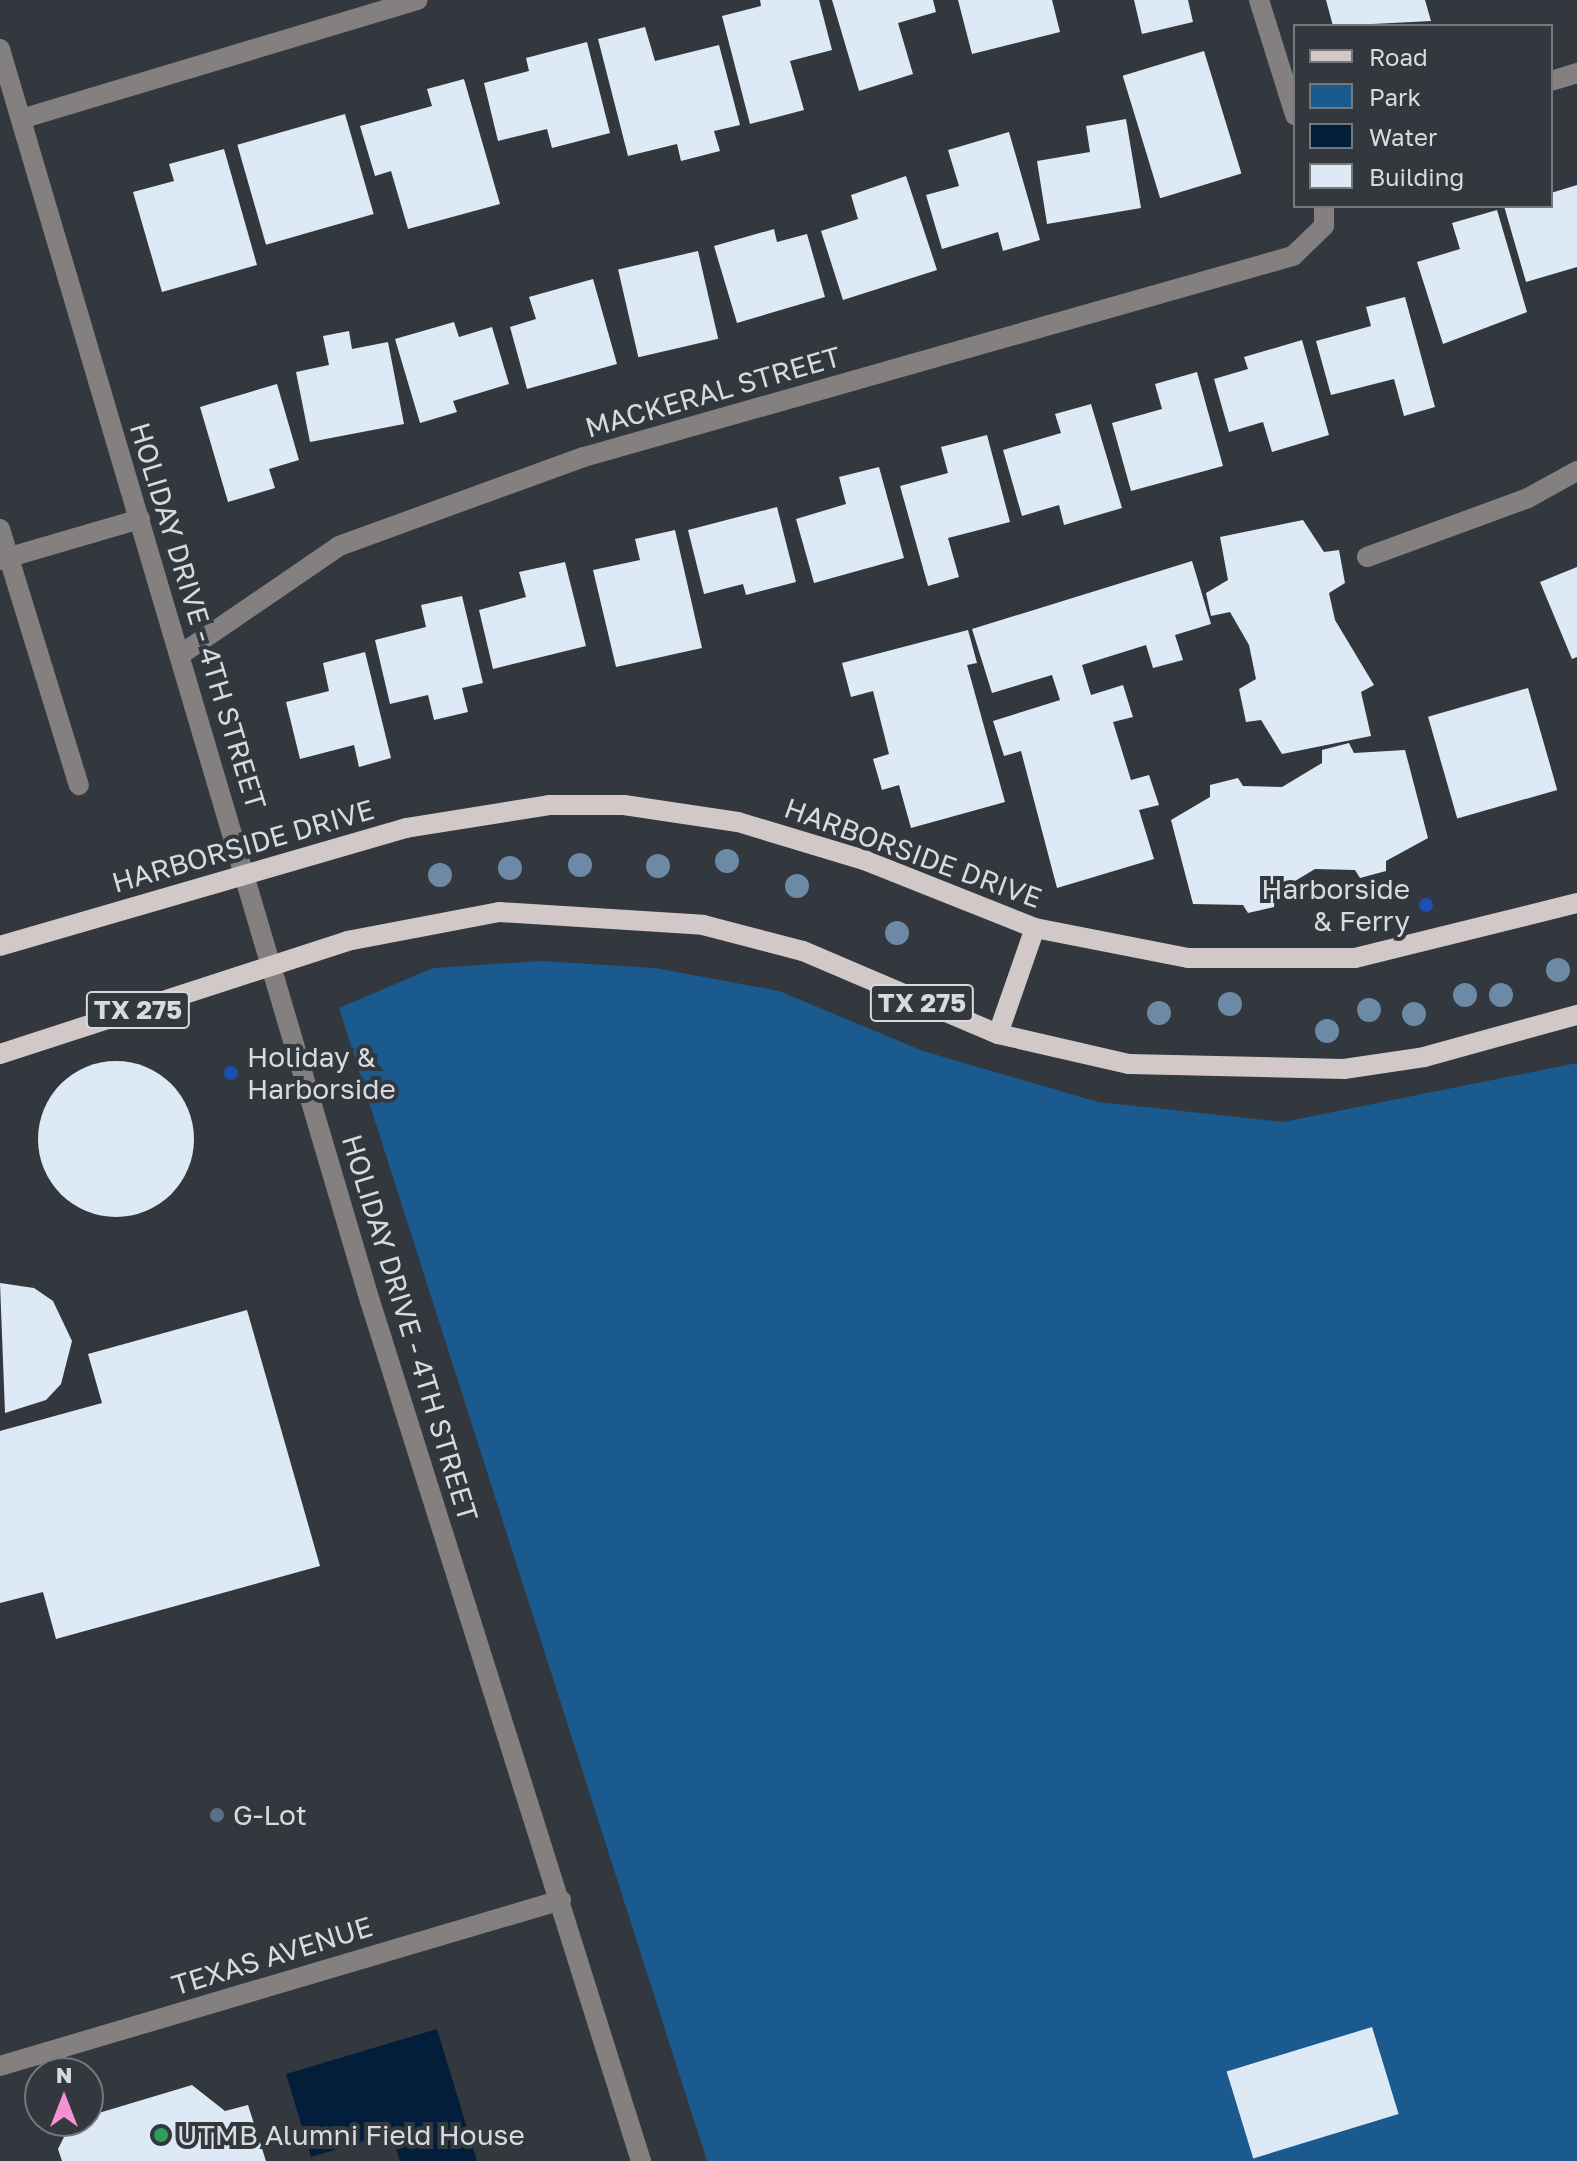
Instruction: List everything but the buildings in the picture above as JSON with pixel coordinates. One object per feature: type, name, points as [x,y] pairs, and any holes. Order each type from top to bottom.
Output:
[{"type":"main road","name":"HARBORSIDE DRIVE","points":[[0,946],[406,828],[549,805],[624,805],[805,839],[1035,928],[1188,958],[1303,962],[1421,946],[1577,903]]},
{"type":"main road","name":"TX 275","points":[[0,1054],[272,968],[347,941],[499,912],[645,917],[803,951],[998,1034],[1129,1064],[1275,1073],[1424,1057],[1577,1015]]},
{"type":"main road","points":[[998,1034],[1035,928]]},
{"type":"street","points":[[21,119],[418,0]]},
{"type":"street","points":[[1259,0],[1293,109]]},
{"type":"street","name":"HOLIDAY DRIVE - 4TH STREET","points":[[0,49],[272,968],[641,2161]]},
{"type":"street","points":[[1553,80],[1577,73]]},
{"type":"street","name":"MACKERAL STREET","points":[[180,655],[339,546],[584,457],[1293,256],[1324,226],[1324,208]]},
{"type":"street","points":[[1367,557],[1528,498],[1577,471]]},
{"type":"street","points":[[4,559],[140,519]]},
{"type":"street","points":[[0,529],[4,559],[79,785]]},
{"type":"street","name":"TEXAS AVENUE","points":[[0,2066],[561,1900]]},
{"type":"green space","points":[[541,961],[655,968],[779,991],[923,1051],[1098,1102],[1283,1122],[1577,1063],[1577,2161],[707,2161],[339,1008],[433,968]]},
{"type":"water","points":[[437,2029],[477,2161],[400,2161],[391,2133],[311,2157],[286,2074]]},
{"type":"place","name":"Harborside & Ferry","points":[[1426,905]]},
{"type":"place","name":"Holiday & Harborside","points":[[231,1073]]},
{"type":"place","name":"G-Lot","points":[[217,1815]]},
{"type":"place","name":"UTMB Alumni Field House","points":[[161,2135]]}]
